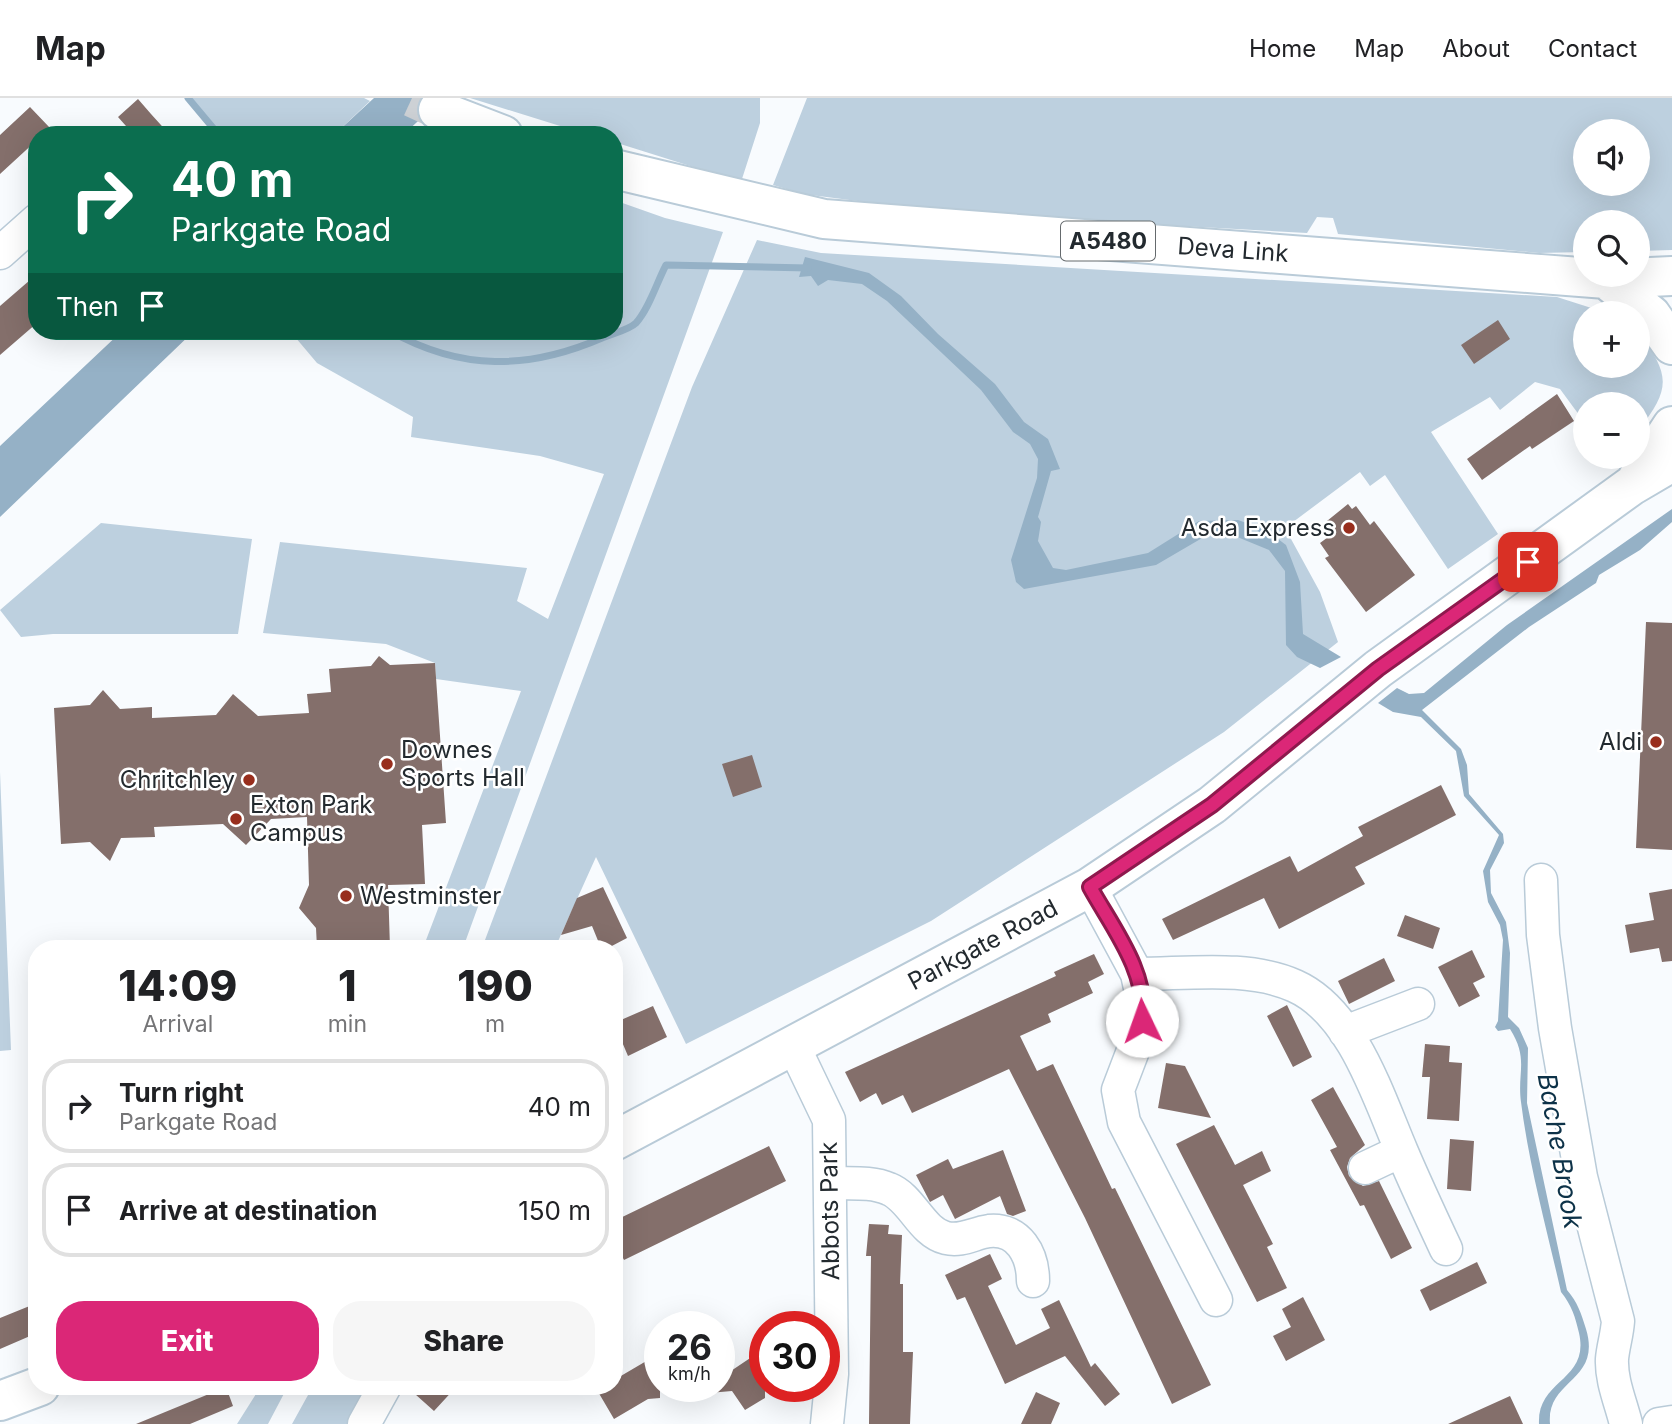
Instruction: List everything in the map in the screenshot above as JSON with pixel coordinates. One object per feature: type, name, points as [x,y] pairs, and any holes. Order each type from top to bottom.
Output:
[{"type":"main road","points":[[438,110],[480,126]]},
{"type":"main road","name":"Deva Link","points":[[623,171],[824,219],[1573,276]]},
{"type":"main road","name":"Deva Link","points":[[1650,277],[1672,276]]},
{"type":"main road","points":[[1616,287],[1651,315],[1672,345]]},
{"type":"main road","name":"Parkgate Road","points":[[1632,486],[1672,426]]},
{"type":"main road","name":"Parkgate Road","points":[[623,1136],[1090,887],[1212,805],[1378,669],[1632,486],[1672,462]]},
{"type":"main road","points":[[0,1402],[28,1391]]},
{"type":"street","points":[[0,253],[28,228]]},
{"type":"street","points":[[1541,880],[1543,934],[1555,1028],[1581,1177],[1618,1321],[1617,1340],[1612,1357],[1613,1374],[1626,1424]]},
{"type":"street","points":[[1090,887],[1137,974],[1144,1006],[1139,1035],[1118,1090],[1119,1106],[1124,1122],[1216,1300]]},
{"type":"street","points":[[1137,974],[1264,976],[1297,986],[1326,1008],[1345,1032],[1379,1093],[1401,1151],[1446,1249]]},
{"type":"street","points":[[1345,1032],[1417,1002]]},
{"type":"street","name":"Abbots Park","points":[[794,1047],[829,1119],[832,1374],[827,1424]]},
{"type":"street","points":[[1365,1168],[1401,1151]]},
{"type":"street","points":[[830,1183],[873,1185],[892,1189],[931,1230],[946,1238],[961,1239],[990,1231],[1005,1232],[1025,1248],[1033,1269],[1033,1281]]},
{"type":"street","points":[[364,1424],[380,1395]]},
{"type":"street","points":[[1659,1424],[1672,1422]]},
{"type":"shaded area","points":[[188,98],[364,98],[370,101],[344,126],[211,126]]},
{"type":"shaded area","points":[[374,98],[443,98],[413,126],[344,126]]},
{"type":"shaded area","points":[[470,98],[760,98],[760,123],[741,182],[623,145],[623,126],[560,126]]},
{"type":"shaded area","points":[[807,98],[1672,98],[1672,250],[1650,251],[1650,210],[1573,210],[1573,252],[1539,253],[1338,234],[1333,218],[1317,217],[1307,233],[951,213],[803,194],[773,185]]},
{"type":"shaded area","points":[[623,203],[665,218],[723,232],[466,940],[426,940],[521,691],[436,679],[435,663],[386,644],[263,633],[280,542],[527,568],[517,601],[548,619],[604,474],[540,456],[411,437],[413,417],[317,363],[298,340],[623,340]]},
{"type":"shaded area","points":[[757,240],[821,253],[1557,297],[1573,302],[1573,378],[1650,378],[1650,349],[1656,359],[1663,381],[1657,403],[1650,414],[1650,392],[1573,392],[1573,407],[1560,389],[1535,382],[1500,410],[1490,397],[1431,432],[1498,534],[1448,569],[1385,475],[1370,486],[1360,472],[1285,528],[1320,592],[1338,642],[1224,732],[931,921],[686,1044],[596,857],[559,940],[485,940],[692,387]]},
{"type":"shaded area","points":[[805,257],[869,273],[901,296],[938,334],[995,384],[1024,422],[1048,439],[1060,469],[1051,471],[1038,517],[1041,522],[1038,541],[1053,568],[1066,570],[1148,553],[1199,521],[1238,520],[1266,530],[1286,545],[1300,582],[1303,634],[1341,657],[1320,668],[1297,657],[1286,645],[1285,571],[1269,550],[1230,534],[1209,534],[1156,565],[1024,589],[1016,582],[1011,560],[1037,478],[1038,459],[1030,444],[1013,432],[981,390],[887,301],[862,284],[828,280],[818,286],[811,276],[799,277]]},
{"type":"shaded area","points":[[112,340],[185,340],[0,517],[0,446]]},
{"type":"shaded area","points":[[1672,509],[1672,522],[1640,550],[1599,575],[1596,583],[1529,627],[1422,710],[1461,749],[1467,765],[1469,794],[1503,834],[1504,843],[1490,870],[1491,893],[1506,922],[1510,953],[1508,1017],[1519,1028],[1528,1048],[1527,1103],[1567,1290],[1581,1313],[1589,1346],[1587,1360],[1581,1370],[1556,1398],[1551,1409],[1550,1424],[1539,1424],[1546,1398],[1577,1361],[1580,1349],[1579,1333],[1568,1302],[1561,1292],[1533,1174],[1521,1102],[1519,1049],[1510,1029],[1498,1031],[1495,1027],[1498,1021],[1503,940],[1500,925],[1488,902],[1483,871],[1499,835],[1464,796],[1456,751],[1421,717],[1393,712],[1378,703],[1397,688],[1409,694],[1424,693],[1507,625]]},
{"type":"shaded area","points":[[101,523],[252,539],[238,634],[53,634],[21,637],[0,610]]},
{"type":"shaded area","points":[[0,772],[11,1050],[0,1051]]},
{"type":"shaded area","points":[[255,1395],[283,1395],[268,1424],[237,1424]]},
{"type":"shaded area","points":[[308,1395],[366,1395],[351,1424],[292,1424]]},
{"type":"building","points":[[138,99],[162,126],[126,126],[118,117]]},
{"type":"building","points":[[30,107],[48,126],[28,126],[28,148],[0,174],[0,135]]},
{"type":"building","points":[[28,282],[28,331],[0,355],[0,306]]},
{"type":"building","points":[[1498,320],[1510,339],[1474,364],[1461,345]]},
{"type":"building","points":[[1557,394],[1573,419],[1482,480],[1467,459]]},
{"type":"building","points":[[1348,504],[1352,509],[1356,506],[1370,525],[1374,521],[1415,575],[1366,612],[1325,558],[1329,556],[1320,543],[1335,532],[1327,521]]},
{"type":"building","name":"Aldi","points":[[1646,622],[1672,623],[1672,850],[1636,848]]},
{"type":"building","points":[[379,656],[390,665],[435,663],[446,823],[422,825],[425,884],[388,885],[390,940],[317,940],[316,928],[299,908],[309,885],[307,817],[271,819],[246,845],[223,824],[154,827],[155,837],[121,838],[110,861],[90,842],[61,844],[54,708],[90,705],[103,690],[120,709],[152,707],[152,718],[216,715],[233,694],[258,716],[309,713],[307,694],[331,692],[329,669],[371,666]]},
{"type":"building","points":[[752,755],[762,787],[733,797],[722,764]]},
{"type":"building","points":[[1441,785],[1456,815],[1355,867],[1365,884],[1279,929],[1264,898],[1173,940],[1162,919],[1290,856],[1298,872],[1363,836],[1358,827]]},
{"type":"building","points":[[603,887],[627,938],[598,940],[592,926],[561,935],[577,898]]},
{"type":"building","points":[[1672,889],[1672,961],[1662,962],[1659,948],[1630,953],[1625,925],[1654,920],[1649,893]]},
{"type":"building","points":[[1405,915],[1440,928],[1433,949],[1397,936]]},
{"type":"building","points":[[1472,950],[1485,977],[1473,983],[1480,996],[1459,1007],[1438,967]]},
{"type":"building","points":[[1094,954],[1104,974],[1088,982],[1093,993],[1048,1014],[1051,1022],[1020,1036],[1037,1071],[1053,1064],[1112,1189],[1115,1188],[1211,1385],[1172,1404],[1085,1218],[1009,1069],[912,1113],[903,1095],[882,1105],[876,1093],[860,1102],[845,1072],[1056,976],[1054,972]]},
{"type":"building","points":[[1384,958],[1395,981],[1349,1004],[1338,981]]},
{"type":"building","points":[[1287,1005],[1312,1057],[1293,1067],[1267,1016]]},
{"type":"building","points":[[653,1006],[667,1037],[628,1056],[623,1044],[623,1019]]},
{"type":"building","points":[[1425,1044],[1450,1046],[1449,1062],[1462,1063],[1459,1121],[1427,1119],[1430,1077],[1422,1077]]},
{"type":"building","points":[[1166,1063],[1185,1066],[1211,1118],[1158,1108]]},
{"type":"building","points":[[1333,1087],[1365,1145],[1350,1158],[1347,1167],[1349,1176],[1363,1186],[1379,1181],[1412,1248],[1391,1259],[1364,1205],[1360,1206],[1330,1150],[1337,1147],[1311,1100]]},
{"type":"building","points":[[1214,1125],[1235,1165],[1262,1151],[1271,1171],[1243,1185],[1273,1244],[1267,1247],[1287,1288],[1257,1302],[1176,1144]]},
{"type":"building","points":[[1450,1139],[1474,1141],[1471,1191],[1447,1189]]},
{"type":"building","points":[[769,1146],[786,1181],[624,1260],[623,1217]]},
{"type":"building","points":[[1003,1150],[1026,1211],[1013,1216],[1007,1214],[1000,1196],[955,1219],[943,1195],[930,1202],[916,1175],[948,1159],[953,1169]]},
{"type":"building","points":[[869,1224],[889,1225],[888,1234],[902,1235],[900,1284],[903,1284],[903,1352],[913,1352],[910,1424],[869,1424],[871,1256],[866,1256]]},
{"type":"building","points":[[990,1254],[1002,1279],[988,1286],[1016,1345],[1050,1328],[1041,1309],[1059,1300],[1091,1367],[1095,1363],[1120,1394],[1105,1406],[1065,1356],[1005,1384],[965,1297],[957,1300],[945,1275]]},
{"type":"building","points":[[1477,1262],[1487,1283],[1430,1311],[1420,1290]]},
{"type":"building","points":[[1303,1297],[1325,1340],[1286,1361],[1273,1336],[1291,1327],[1282,1309]]},
{"type":"building","points":[[28,1307],[28,1337],[0,1349],[0,1318]]},
{"type":"building","points":[[749,1359],[749,1402],[758,1402],[745,1410],[735,1395],[735,1368]]},
{"type":"building","points":[[644,1362],[644,1401],[614,1419],[600,1395],[623,1395],[623,1375]]},
{"type":"building","points":[[1036,1392],[1060,1403],[1051,1424],[1021,1424]]},
{"type":"building","points":[[207,1395],[229,1395],[233,1406],[190,1424],[136,1424]]},
{"type":"building","points":[[416,1395],[449,1395],[434,1411]]},
{"type":"building","points":[[1510,1396],[1523,1424],[1448,1424]]},
{"type":"waterway","points":[[188,98],[211,126]]},
{"type":"waterway","points":[[623,331],[641,317],[666,265],[808,268]]},
{"type":"waterway","points":[[408,340],[443,353],[495,362],[548,356],[599,340]]},
{"type":"tunnel","points":[[412,98],[438,110]]},
{"type":"place","name":"Asda Express","points":[[1349,528]]},
{"type":"place","name":"Aldi","points":[[1656,742]]},
{"type":"place","name":"Downes Sports Hall","points":[[387,764]]},
{"type":"place","name":"Chritchley","points":[[249,780]]},
{"type":"place","name":"Exton Park Campus","points":[[236,819]]},
{"type":"place","name":"Westminster","points":[[346,896]]},
{"type":"route","points":[[1142,1021],[1144,1006],[1137,974],[1090,887],[1212,805],[1378,669],[1528,562]]},
{"type":"water label","name":"Bache Brook","points":[[1560,1151]]}]
